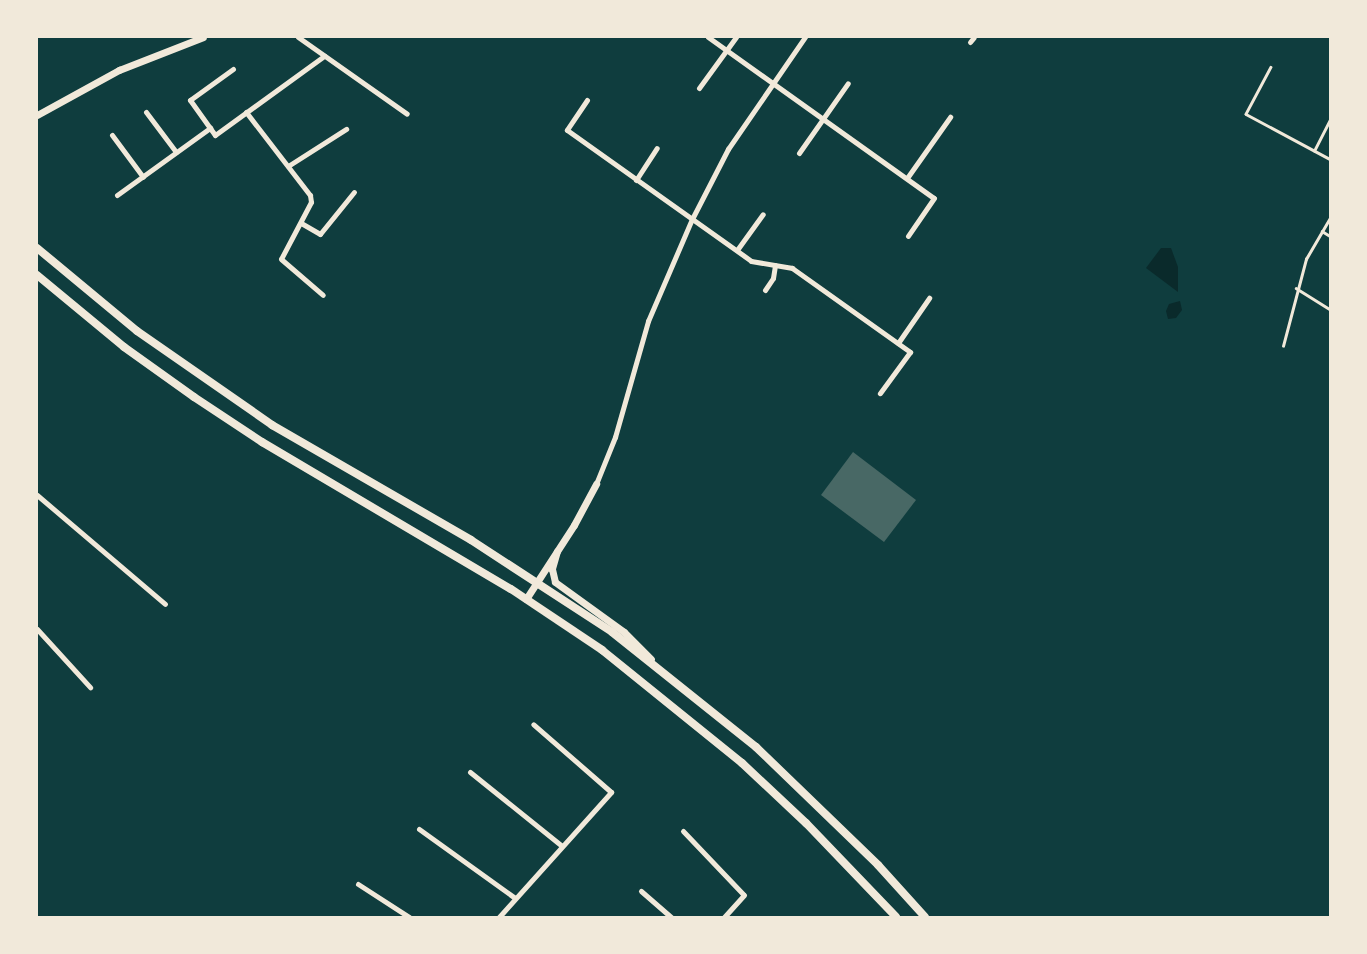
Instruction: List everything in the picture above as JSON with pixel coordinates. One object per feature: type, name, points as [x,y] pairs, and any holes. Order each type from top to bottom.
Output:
[{"type":"main road","points":[[37,249],[137,331],[272,425],[537,582],[612,632],[756,747],[878,865],[925,917]]},
{"type":"main road","points":[[37,275],[124,347],[194,397],[262,442],[526,599],[602,650],[742,763],[825,842],[896,917]]},
{"type":"street","points":[[37,115],[119,71],[203,37]]},
{"type":"street","points":[[298,37],[407,114]]},
{"type":"street","points":[[708,37],[934,198],[908,236]]},
{"type":"street","points":[[699,88],[736,37]]},
{"type":"street","points":[[526,599],[596,484],[615,437],[648,321],[692,219],[728,149],[805,37]]},
{"type":"street","points":[[233,69],[190,100],[215,135],[324,56]]},
{"type":"street","points":[[799,153],[848,83]]},
{"type":"street","points":[[587,100],[567,130],[751,261],[792,268],[910,352],[880,393]]},
{"type":"street","points":[[146,112],[176,152]]},
{"type":"street","points":[[246,112],[310,195],[311,202],[281,259],[323,295]]},
{"type":"street","points":[[907,178],[950,117]]},
{"type":"street","points":[[117,195],[210,128]]},
{"type":"street","points":[[288,166],[346,129]]},
{"type":"street","points":[[112,135],[143,177]]},
{"type":"street","points":[[636,180],[657,148]]},
{"type":"street","points":[[301,223],[320,234],[354,192]]},
{"type":"street","points":[[737,250],[763,214]]},
{"type":"street","points":[[765,290],[773,278],[775,265]]},
{"type":"street","points":[[898,343],[929,298]]},
{"type":"street","points":[[37,495],[165,604]]},
{"type":"street","points":[[557,551],[552,569],[555,582],[624,632],[666,675]]},
{"type":"street","points":[[37,629],[90,687]]},
{"type":"street","points":[[499,917],[611,792],[533,724]]},
{"type":"street","points":[[470,772],[562,846]]},
{"type":"street","points":[[419,829],[515,898]]},
{"type":"street","points":[[683,831],[744,895],[724,917]]},
{"type":"street","points":[[358,884],[409,917]]},
{"type":"street","points":[[641,891],[671,917]]},
{"type":"lane","points":[[1271,67],[1246,114],[1330,159]]},
{"type":"lane","points":[[1314,151],[1330,120]]},
{"type":"lane","points":[[1283,346],[1296,288],[1306,259],[1330,218]]},
{"type":"lane","points":[[1322,231],[1330,236]]},
{"type":"lane","points":[[1296,288],[1330,309]]},
{"type":"water","points":[[1161,248],[1171,248],[1178,267],[1178,292],[1146,268]]},
{"type":"water","points":[[1180,301],[1182,310],[1176,318],[1168,319],[1166,311],[1169,304]]},
{"type":"building","points":[[853,452],[916,500],[884,542],[821,495]]}]
